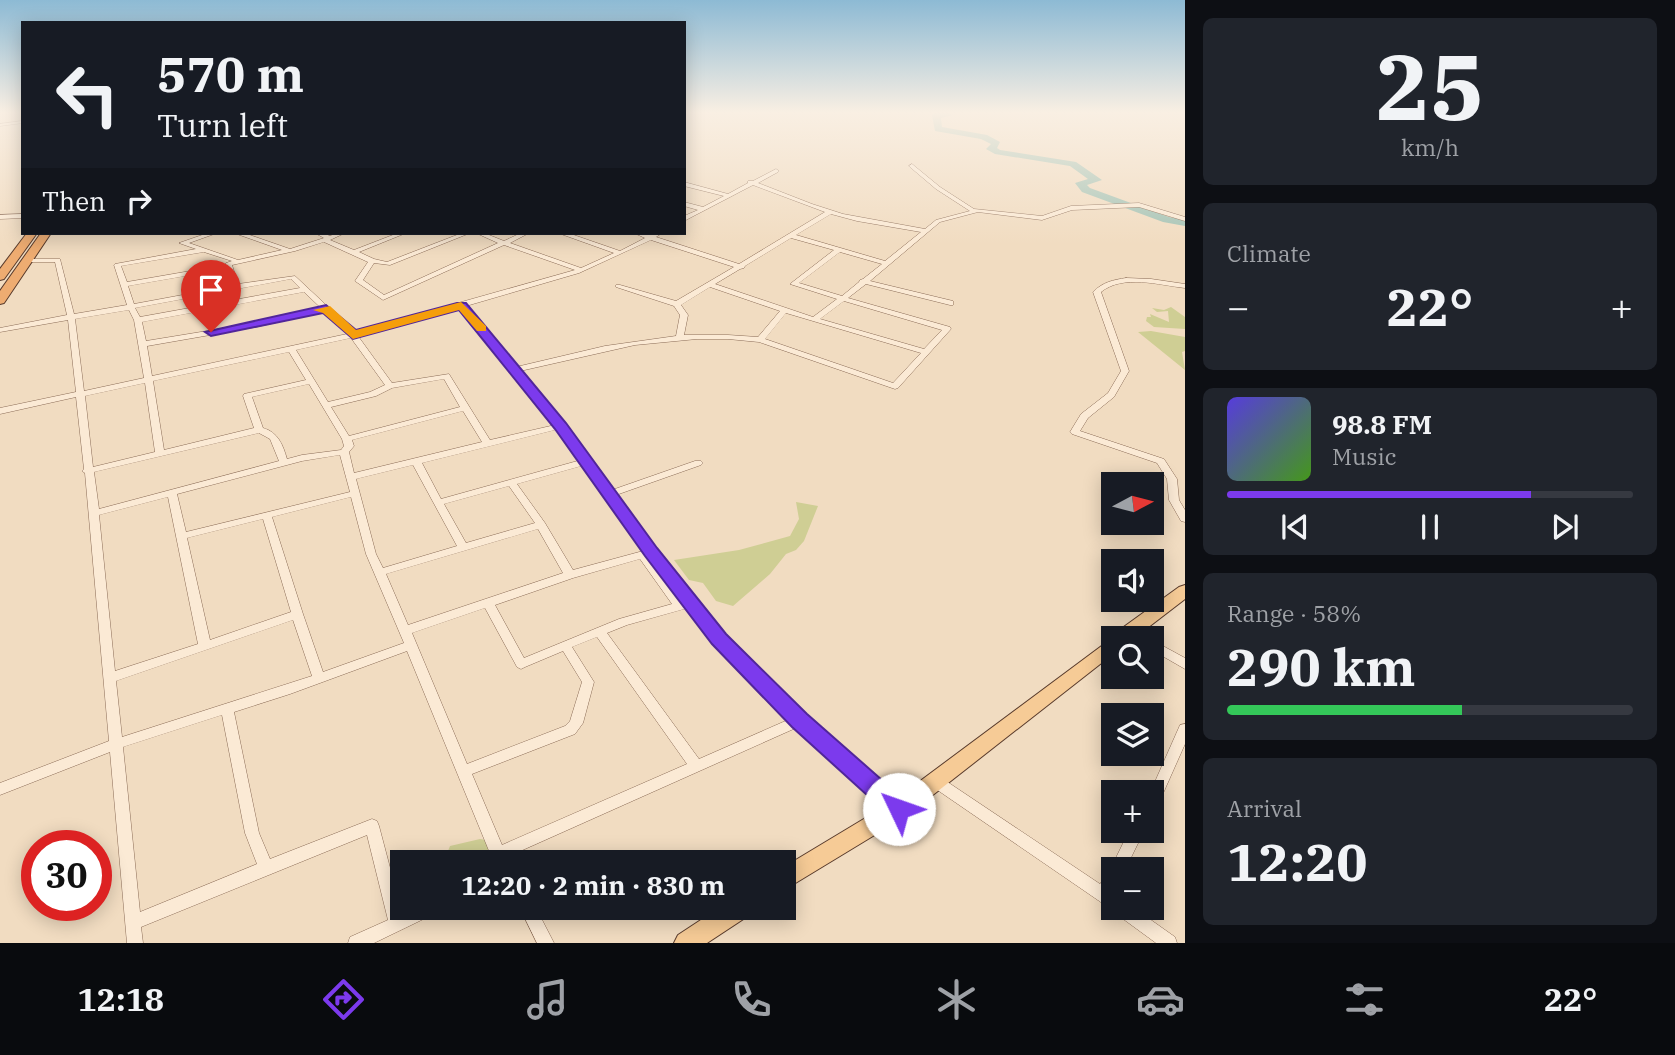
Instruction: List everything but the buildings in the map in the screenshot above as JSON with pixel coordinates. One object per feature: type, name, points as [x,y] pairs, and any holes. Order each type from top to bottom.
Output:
[{"type":"highway","points":[[0,277],[30,235]]},
{"type":"highway","points":[[0,300],[45,235]]},
{"type":"highway","points":[[20,249],[36,248]]},
{"type":"main road","points":[[1141,626],[1185,591]]},
{"type":"main road","points":[[796,872],[899,809],[1101,654]]},
{"type":"main road","points":[[686,943],[721,920]]},
{"type":"street","points":[[912,166],[938,188],[975,210]]},
{"type":"street","points":[[686,218],[776,171]]},
{"type":"street","points":[[750,183],[875,223],[890,222],[926,230]]},
{"type":"street","points":[[686,185],[729,196]]},
{"type":"street","points":[[686,205],[703,209]]},
{"type":"street","points":[[814,320],[862,281],[883,269],[886,263],[938,221],[975,210],[1042,218],[1071,208],[1139,205],[1185,219]]},
{"type":"street","points":[[677,304],[831,211]]},
{"type":"street","points":[[0,217],[21,216]]},
{"type":"street","points":[[208,235],[182,243],[236,261]]},
{"type":"street","points":[[245,235],[290,251]]},
{"type":"street","points":[[321,235],[372,261],[388,264],[462,235]]},
{"type":"street","points":[[124,285],[229,266],[236,261],[290,251],[337,235]]},
{"type":"street","points":[[354,252],[397,235]]},
{"type":"street","points":[[484,235],[580,270]]},
{"type":"street","points":[[372,261],[359,281],[383,298],[522,235]]},
{"type":"street","points":[[569,235],[620,253]]},
{"type":"street","points":[[644,235],[742,267]]},
{"type":"street","points":[[0,411],[353,335],[580,270],[654,235]]},
{"type":"street","points":[[792,236],[886,263]]},
{"type":"street","points":[[159,454],[150,379],[138,320],[117,265],[204,250]]},
{"type":"street","points":[[513,370],[612,346],[680,336],[721,334],[760,340],[895,386],[947,329],[794,284],[838,250]]},
{"type":"street","points":[[27,260],[58,260],[71,317],[82,393],[87,471],[94,513],[135,943]]},
{"type":"street","points":[[229,266],[234,287]]},
{"type":"street","points":[[0,330],[293,277],[353,335],[390,386]]},
{"type":"street","points":[[862,281],[950,303]]},
{"type":"street","points":[[1185,286],[1123,282],[1108,283],[1100,288],[1097,292],[1125,371],[1111,395],[1084,416],[1075,432],[1161,461],[1172,479],[1174,500],[1185,519]]},
{"type":"street","points":[[711,285],[814,320],[926,352]]},
{"type":"street","points":[[618,286],[677,304],[684,315],[680,336]]},
{"type":"street","points":[[138,320],[306,289]]},
{"type":"street","points":[[461,305],[561,426],[684,605]]},
{"type":"street","points":[[143,344],[256,325],[326,309]]},
{"type":"street","points":[[760,340],[784,310]]},
{"type":"street","points":[[94,513],[284,463],[344,452],[349,446],[348,439],[291,349]]},
{"type":"street","points":[[328,405],[373,394],[390,386],[446,376],[487,443]]},
{"type":"street","points":[[259,430],[247,396],[312,381]]},
{"type":"street","points":[[348,439],[466,408]]},
{"type":"street","points":[[350,477],[561,426]]},
{"type":"street","points":[[87,471],[259,430],[266,430],[274,437],[284,463]]},
{"type":"street","points":[[344,452],[371,554],[381,572],[496,850]]},
{"type":"street","points":[[416,461],[441,502],[463,548]]},
{"type":"street","points":[[441,502],[586,462]]},
{"type":"street","points":[[609,494],[698,463]]},
{"type":"street","points":[[511,482],[541,525],[570,575]]},
{"type":"street","points":[[172,493],[205,646]]},
{"type":"street","points":[[182,536],[356,493]]},
{"type":"street","points":[[266,514],[319,677]]},
{"type":"street","points":[[381,572],[541,525]]},
{"type":"street","points":[[0,789],[116,744],[319,677],[488,603],[570,575],[643,555],[684,605],[736,658],[899,809]]},
{"type":"street","points":[[488,603],[521,664],[599,631],[684,605]]},
{"type":"street","points":[[110,678],[297,614]]},
{"type":"street","points":[[599,631],[697,767]]},
{"type":"street","points":[[464,771],[570,730],[576,723],[588,682],[565,645]]},
{"type":"street","points":[[1164,652],[1185,664]]},
{"type":"street","points":[[227,707],[252,833],[266,868]]},
{"type":"street","points":[[519,850],[800,720]]},
{"type":"street","points":[[1162,780],[1185,729]]},
{"type":"street","points":[[935,781],[1101,894]]},
{"type":"street","points":[[132,923],[373,826],[396,922]]},
{"type":"street","points":[[356,943],[401,920]]},
{"type":"street","points":[[534,920],[546,943]]},
{"type":"street","points":[[1137,920],[1169,943]]},
{"type":"shaded area","points":[[1171,307],[1185,317],[1185,329],[1154,327],[1146,321],[1147,317],[1151,317],[1150,314],[1169,322],[1168,311],[1157,312],[1152,308],[1164,310]]},
{"type":"shaded area","points":[[1151,331],[1185,337],[1185,351],[1182,352],[1185,370],[1138,332]]},
{"type":"shaded area","points":[[796,502],[818,506],[804,541],[796,550],[786,554],[770,574],[733,606],[716,601],[703,583],[689,580],[674,560],[739,550],[790,536],[799,519]]},
{"type":"shaded area","points":[[480,839],[493,841],[498,850],[448,850],[450,846]]},
{"type":"waterway","points":[[1023,156],[1073,164],[1097,180],[1080,183],[1086,190],[1167,220],[1185,223]]},
{"type":"slow traffic","points":[[319,310],[326,309],[353,335],[461,305],[481,329]]},
{"type":"route","points":[[211,332],[326,309],[353,335],[461,305],[561,426],[651,552],[719,639],[800,720],[899,809]]}]
